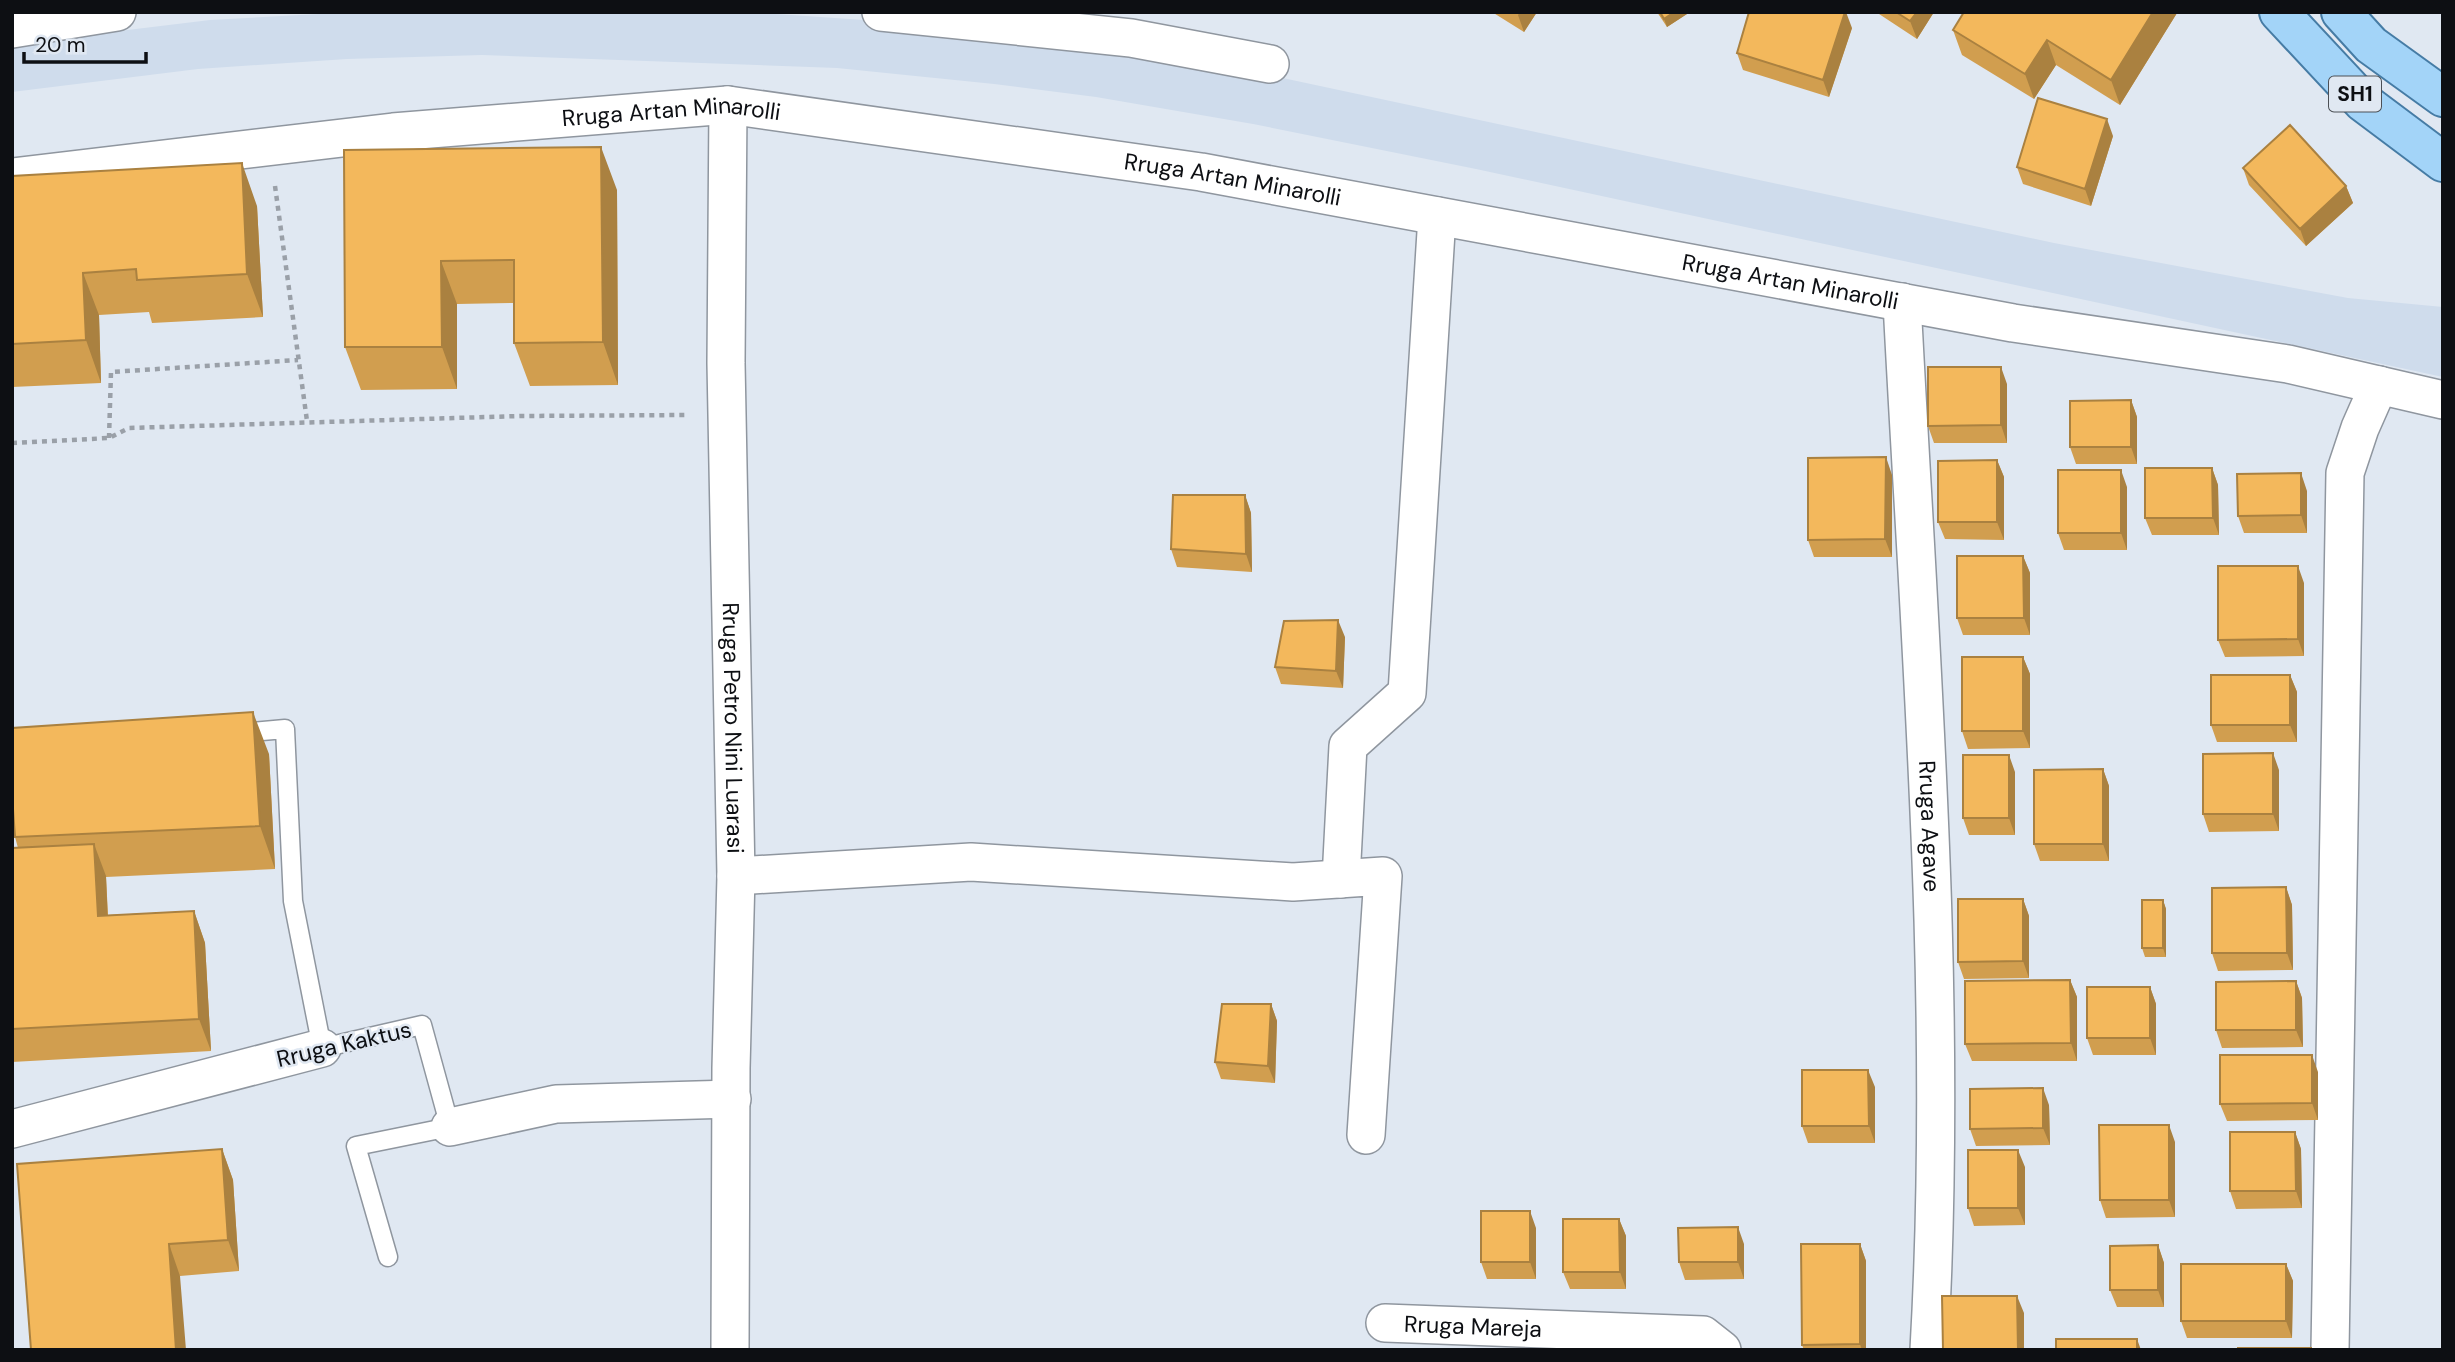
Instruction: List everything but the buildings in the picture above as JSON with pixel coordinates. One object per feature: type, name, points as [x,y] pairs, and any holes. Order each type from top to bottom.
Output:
[{"type":"main road","name":"SH1","points":[[2279,12],[2364,102],[2443,162]]},
{"type":"main road","name":"SH1","points":[[2341,12],[2371,45],[2443,97]]},
{"type":"street","points":[[12,29],[117,12]]},
{"type":"street","points":[[881,12],[1131,38],[1270,64]]},
{"type":"street","name":"Rruga Artan Minarolli","points":[[12,177],[393,132],[728,105],[1200,172],[1902,302],[2288,364],[2443,400]]},
{"type":"street","name":"Rruga Petro Nini Luarasi","points":[[728,105],[727,415],[736,876],[730,1350]]},
{"type":"street","points":[[1341,879],[1348,746],[1407,693],[1437,216]]},
{"type":"street","name":"Rruga Agave","points":[[1902,302],[1936,1004],[1936,1227],[1929,1350]]},
{"type":"street","points":[[2330,1350],[2345,474],[2360,428],[2379,385]]},
{"type":"street","points":[[736,876],[971,862],[1293,882],[1383,876],[1366,1135]]},
{"type":"street","name":"Rruga Kaktus","points":[[12,1129],[322,1048]]},
{"type":"street","points":[[450,1126],[556,1104],[733,1099]]},
{"type":"street","name":"Rruga Mareja","points":[[1385,1323],[1703,1335],[1722,1350]]},
{"type":"lane","points":[[216,735],[285,729],[293,901],[322,1048]]},
{"type":"lane","name":"Rruga Kaktus","points":[[322,1048],[422,1025],[450,1126]]},
{"type":"lane","points":[[388,1257],[356,1146],[450,1126]]},
{"type":"path","points":[[270,146],[307,421]]},
{"type":"path","points":[[110,438],[111,372],[298,360]]},
{"type":"path","points":[[12,443],[110,438],[129,428],[307,421],[727,415]]},
{"type":"shaded area","points":[[356,12],[746,12],[864,20],[1061,42],[1278,77],[2054,243],[2348,298],[2443,307],[2443,377],[1476,169],[1253,124],[1096,97],[994,84],[837,68],[482,55],[347,59],[198,69],[12,92],[12,44],[210,20]]}]
